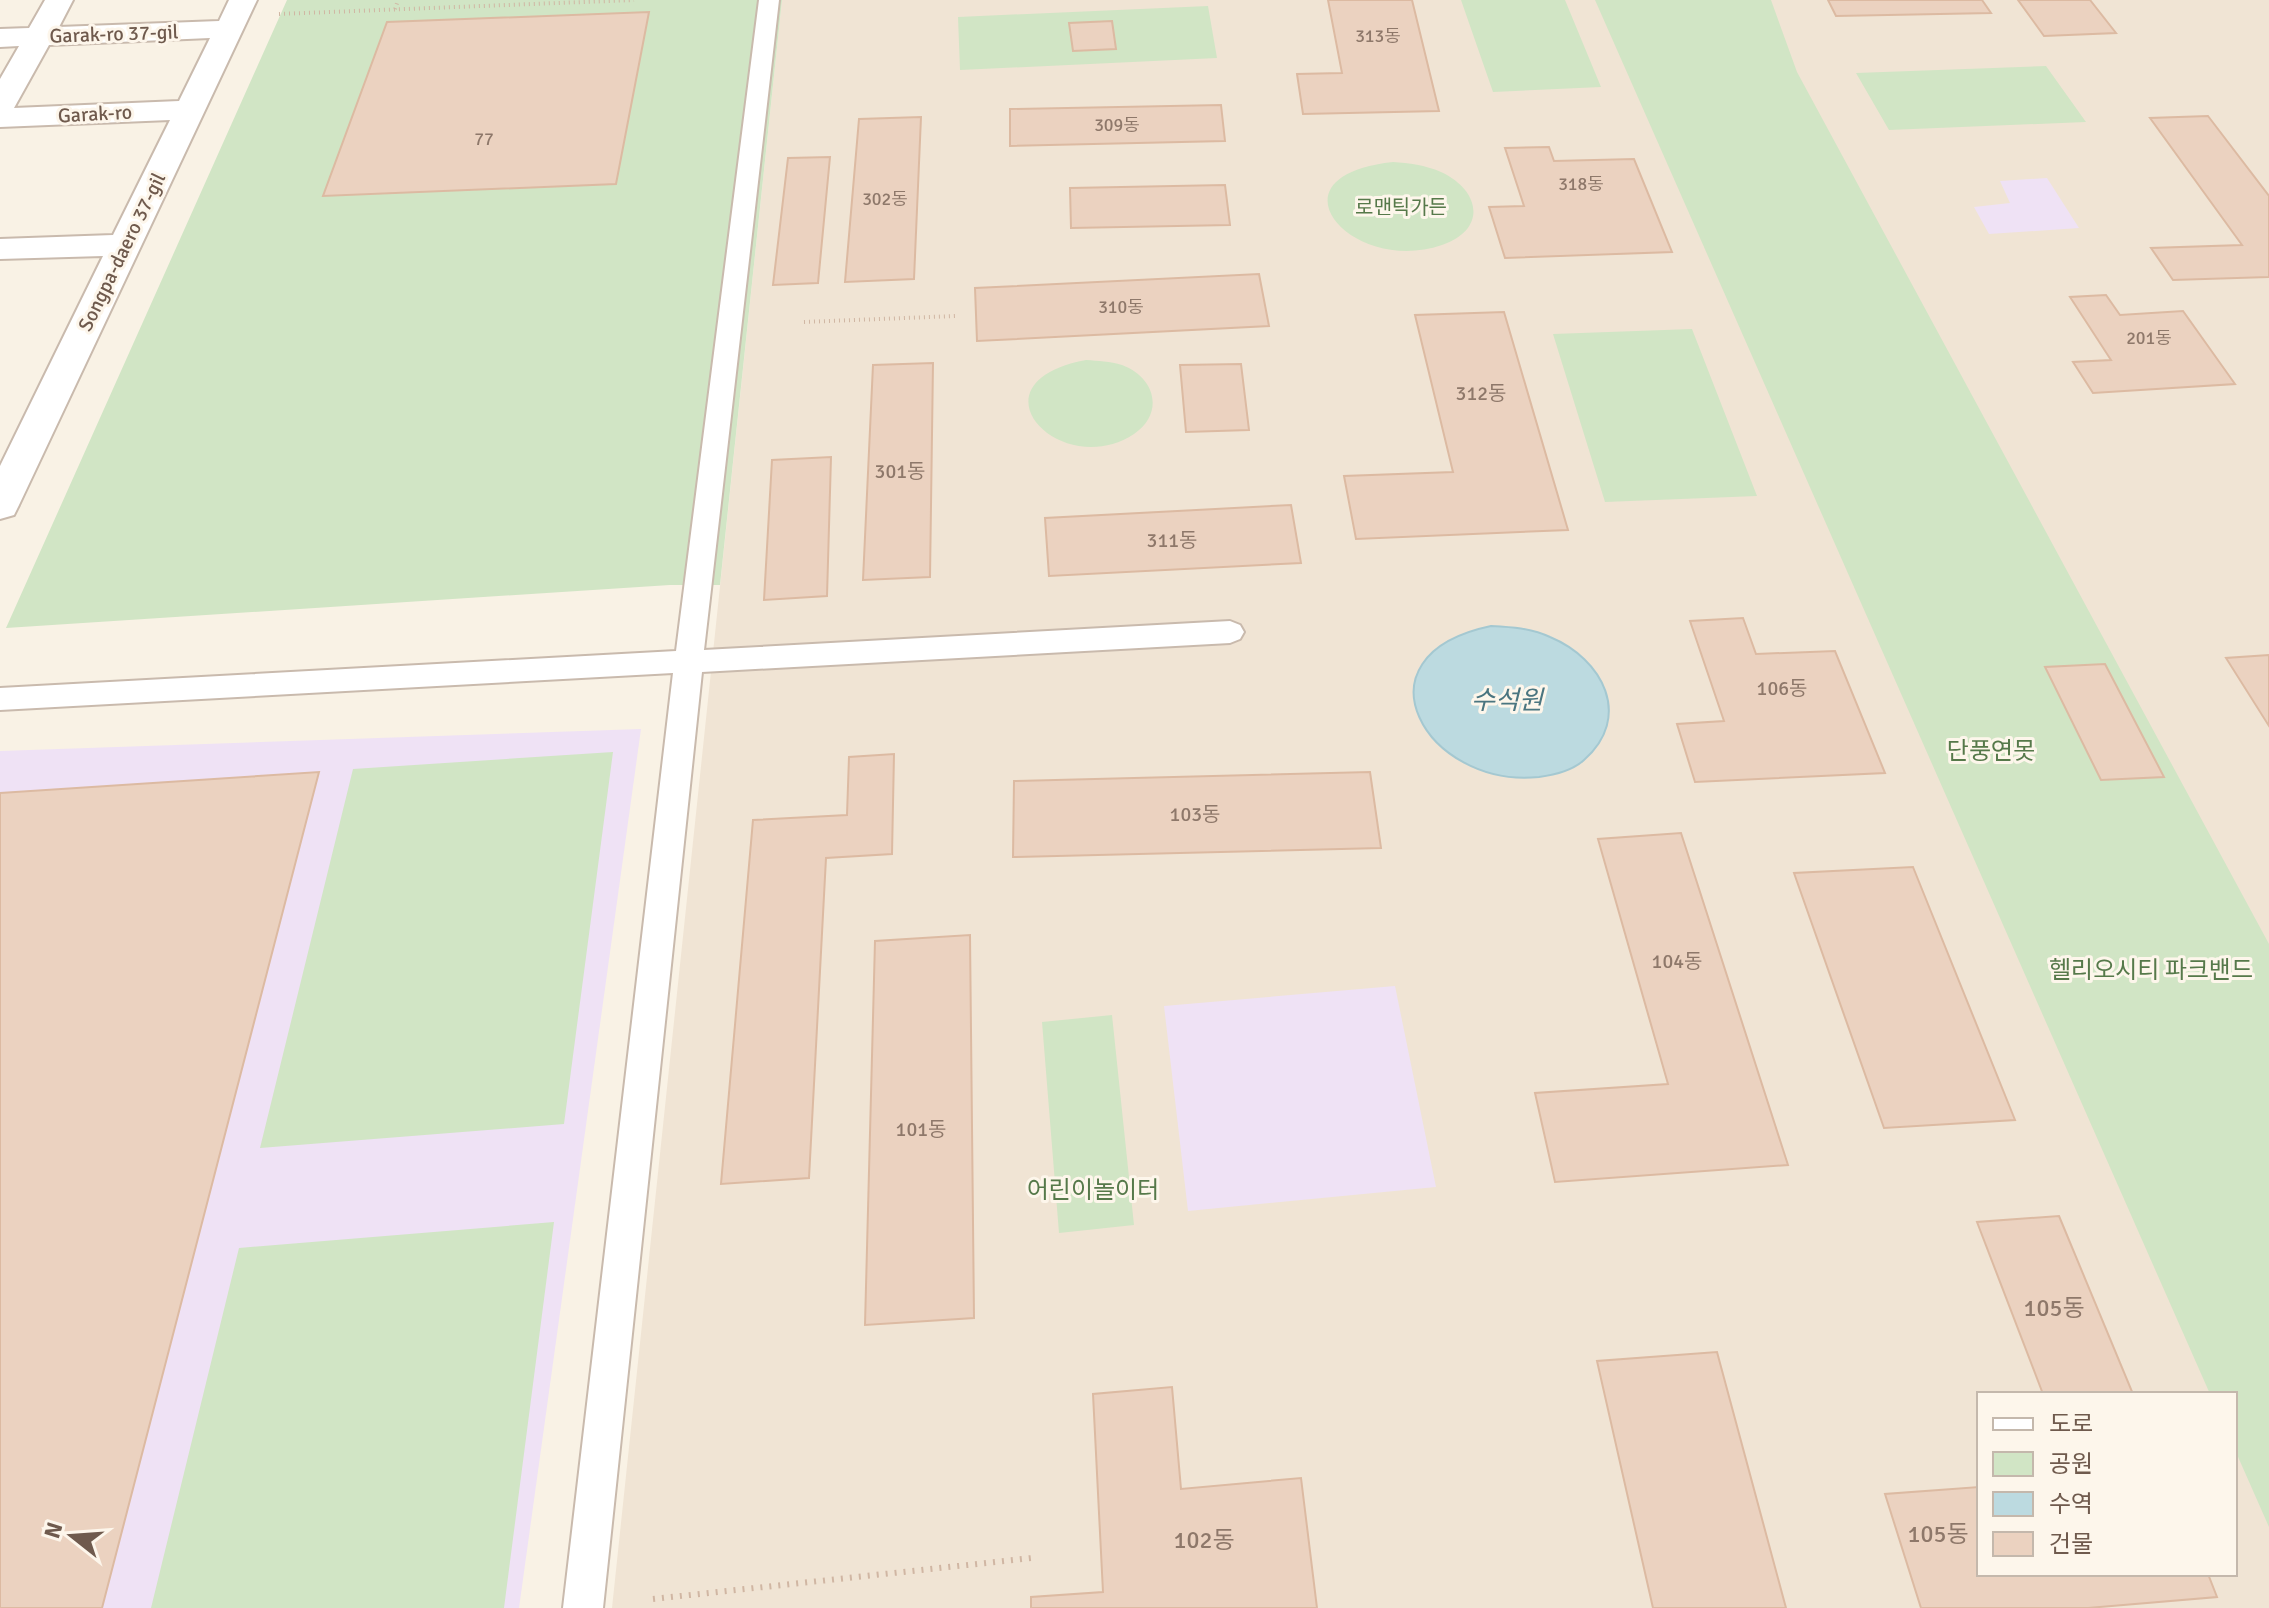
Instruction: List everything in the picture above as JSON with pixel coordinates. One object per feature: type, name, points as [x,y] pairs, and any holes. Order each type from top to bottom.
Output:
[{"type":"street","points":[[0,106],[59,0]]},
{"type":"street","name":"Garak-ro 37-gil","points":[[0,38],[247,14]]},
{"type":"street","name":"Songpa-daero 37-gil","points":[[0,505],[190,110],[247,14]]},
{"type":"street","name":"Garak-ro","points":[[0,118],[190,110]]},
{"type":"street","points":[[0,249],[126,245]]},
{"type":"lane","points":[[583,1608],[689,661],[769,0]]},
{"type":"lane","points":[[0,699],[1230,632]]},
{"type":"path","points":[[395,9],[398,0]]},
{"type":"path","points":[[247,14],[634,0]]},
{"type":"path","points":[[804,322],[955,316]]},
{"type":"path","points":[[653,1599],[1032,1558]]},
{"type":"shaded area","points":[[782,0],[2269,0],[2269,1608],[612,1608]]},
{"type":"shaded area","points":[[2047,178],[2079,228],[1989,234],[1974,207],[2010,203],[2000,181]]},
{"type":"shaded area","points":[[641,729],[519,1608],[0,1608],[0,751]]},
{"type":"shaded area","points":[[1395,986],[1436,1187],[1188,1211],[1164,1006]]},
{"type":"green space","points":[[287,0],[782,0],[720,585],[670,585],[6,628]]},
{"type":"green space","points":[[1461,0],[1565,0],[1601,87],[1493,92]]},
{"type":"green space","name":"헬리오시티 파크밴드","points":[[1595,0],[1771,0],[1797,72],[2269,944],[2269,1527],[2237,1455],[2237,1392],[2209,1392]]},
{"type":"green space","points":[[1208,6],[1217,58],[960,70],[958,17]]},
{"type":"green space","points":[[2046,66],[2086,122],[1889,130],[1856,73]]},
{"type":"green space","name":"로맨틱가든","points":[[1393,162],[1441,172],[1464,189],[1473,209],[1467,229],[1442,245],[1409,251],[1378,247],[1353,236],[1335,220],[1328,203],[1333,185],[1354,171]]},
{"type":"green space","points":[[1692,329],[1757,496],[1605,502],[1553,334]]},
{"type":"green space","points":[[1086,360],[1122,365],[1133,371],[1142,378],[1152,396],[1153,406],[1144,425],[1134,434],[1106,446],[1079,446],[1055,438],[1037,424],[1029,406],[1032,388],[1050,372]]},
{"type":"green space","points":[[613,752],[564,1124],[260,1148],[353,769]]},
{"type":"green space","name":"어린이놀이터","points":[[1112,1015],[1134,1225],[1059,1233],[1042,1022]]},
{"type":"green space","points":[[554,1222],[504,1608],[151,1608],[239,1248]]},
{"type":"water","name":"수석원","points":[[1491,626],[1528,630],[1550,637],[1585,659],[1597,674],[1609,708],[1607,726],[1599,743],[1574,767],[1539,777],[1499,775],[1464,763],[1437,742],[1419,717],[1414,690],[1422,664],[1447,642]]},
{"type":"building","points":[[1328,0],[1412,0],[1439,111],[1303,114],[1297,74],[1342,73]]},
{"type":"building","points":[[1828,0],[1982,0],[1991,13],[1836,16]]},
{"type":"building","points":[[2018,0],[2090,0],[2116,33],[2044,36]]},
{"type":"building","points":[[649,12],[616,184],[323,196],[387,22]]},
{"type":"building","points":[[1112,21],[1116,49],[1073,51],[1069,23]]},
{"type":"building","points":[[1221,105],[1225,141],[1010,146],[1010,109]]},
{"type":"building","points":[[2208,116],[2269,196],[2269,277],[2173,280],[2151,248],[2242,245],[2150,118]]},
{"type":"building","points":[[921,117],[914,279],[845,282],[859,119]]},
{"type":"building","points":[[1549,147],[1554,161],[1634,159],[1672,252],[1505,258],[1489,207],[1524,206],[1505,148]]},
{"type":"building","points":[[830,157],[818,283],[773,285],[788,158]]},
{"type":"building","points":[[1225,185],[1230,225],[1071,228],[1070,188]]},
{"type":"building","points":[[1259,274],[1269,326],[977,341],[975,288]]},
{"type":"building","points":[[2106,295],[2120,315],[2183,311],[2235,384],[2093,393],[2073,362],[2111,360],[2070,297]]},
{"type":"building","points":[[1504,312],[1568,530],[1356,539],[1344,476],[1453,472],[1415,315]]},
{"type":"building","points":[[933,363],[930,577],[863,580],[873,365]]},
{"type":"building","points":[[1241,364],[1249,430],[1186,432],[1180,365]]},
{"type":"building","points":[[831,457],[827,596],[764,600],[772,460]]},
{"type":"building","points":[[1291,505],[1301,563],[1049,576],[1045,518]]},
{"type":"building","points":[[1743,618],[1756,654],[1835,651],[1885,773],[1695,782],[1677,724],[1724,721],[1690,621]]},
{"type":"building","points":[[2269,655],[2269,726],[2226,658]]},
{"type":"building","points":[[2105,664],[2164,777],[2101,780],[2045,667]]},
{"type":"building","points":[[894,754],[892,854],[826,858],[809,1178],[721,1184],[753,820],[847,815],[849,757]]},
{"type":"building","points":[[319,772],[102,1608],[0,1608],[0,793]]},
{"type":"building","points":[[1370,772],[1381,848],[1013,857],[1014,781]]},
{"type":"building","points":[[1681,833],[1788,1165],[1555,1182],[1535,1093],[1668,1084],[1598,839]]},
{"type":"building","points":[[1913,867],[2015,1120],[1884,1128],[1794,873]]},
{"type":"building","points":[[970,935],[974,1318],[865,1325],[875,941]]},
{"type":"building","points":[[2059,1216],[2132,1392],[2042,1392],[1977,1222]]},
{"type":"building","points":[[1717,1352],[1786,1608],[1653,1608],[1597,1361]]},
{"type":"building","points":[[1172,1387],[1181,1489],[1301,1478],[1317,1608],[1031,1608],[1031,1597],[1103,1592],[1093,1394]]},
{"type":"building","points":[[1977,1487],[1977,1576],[2209,1576],[2217,1597],[2088,1608],[1921,1608],[1885,1494]]},
{"type":"park label","name":"단풍연못","points":[[1991,751]]}]
